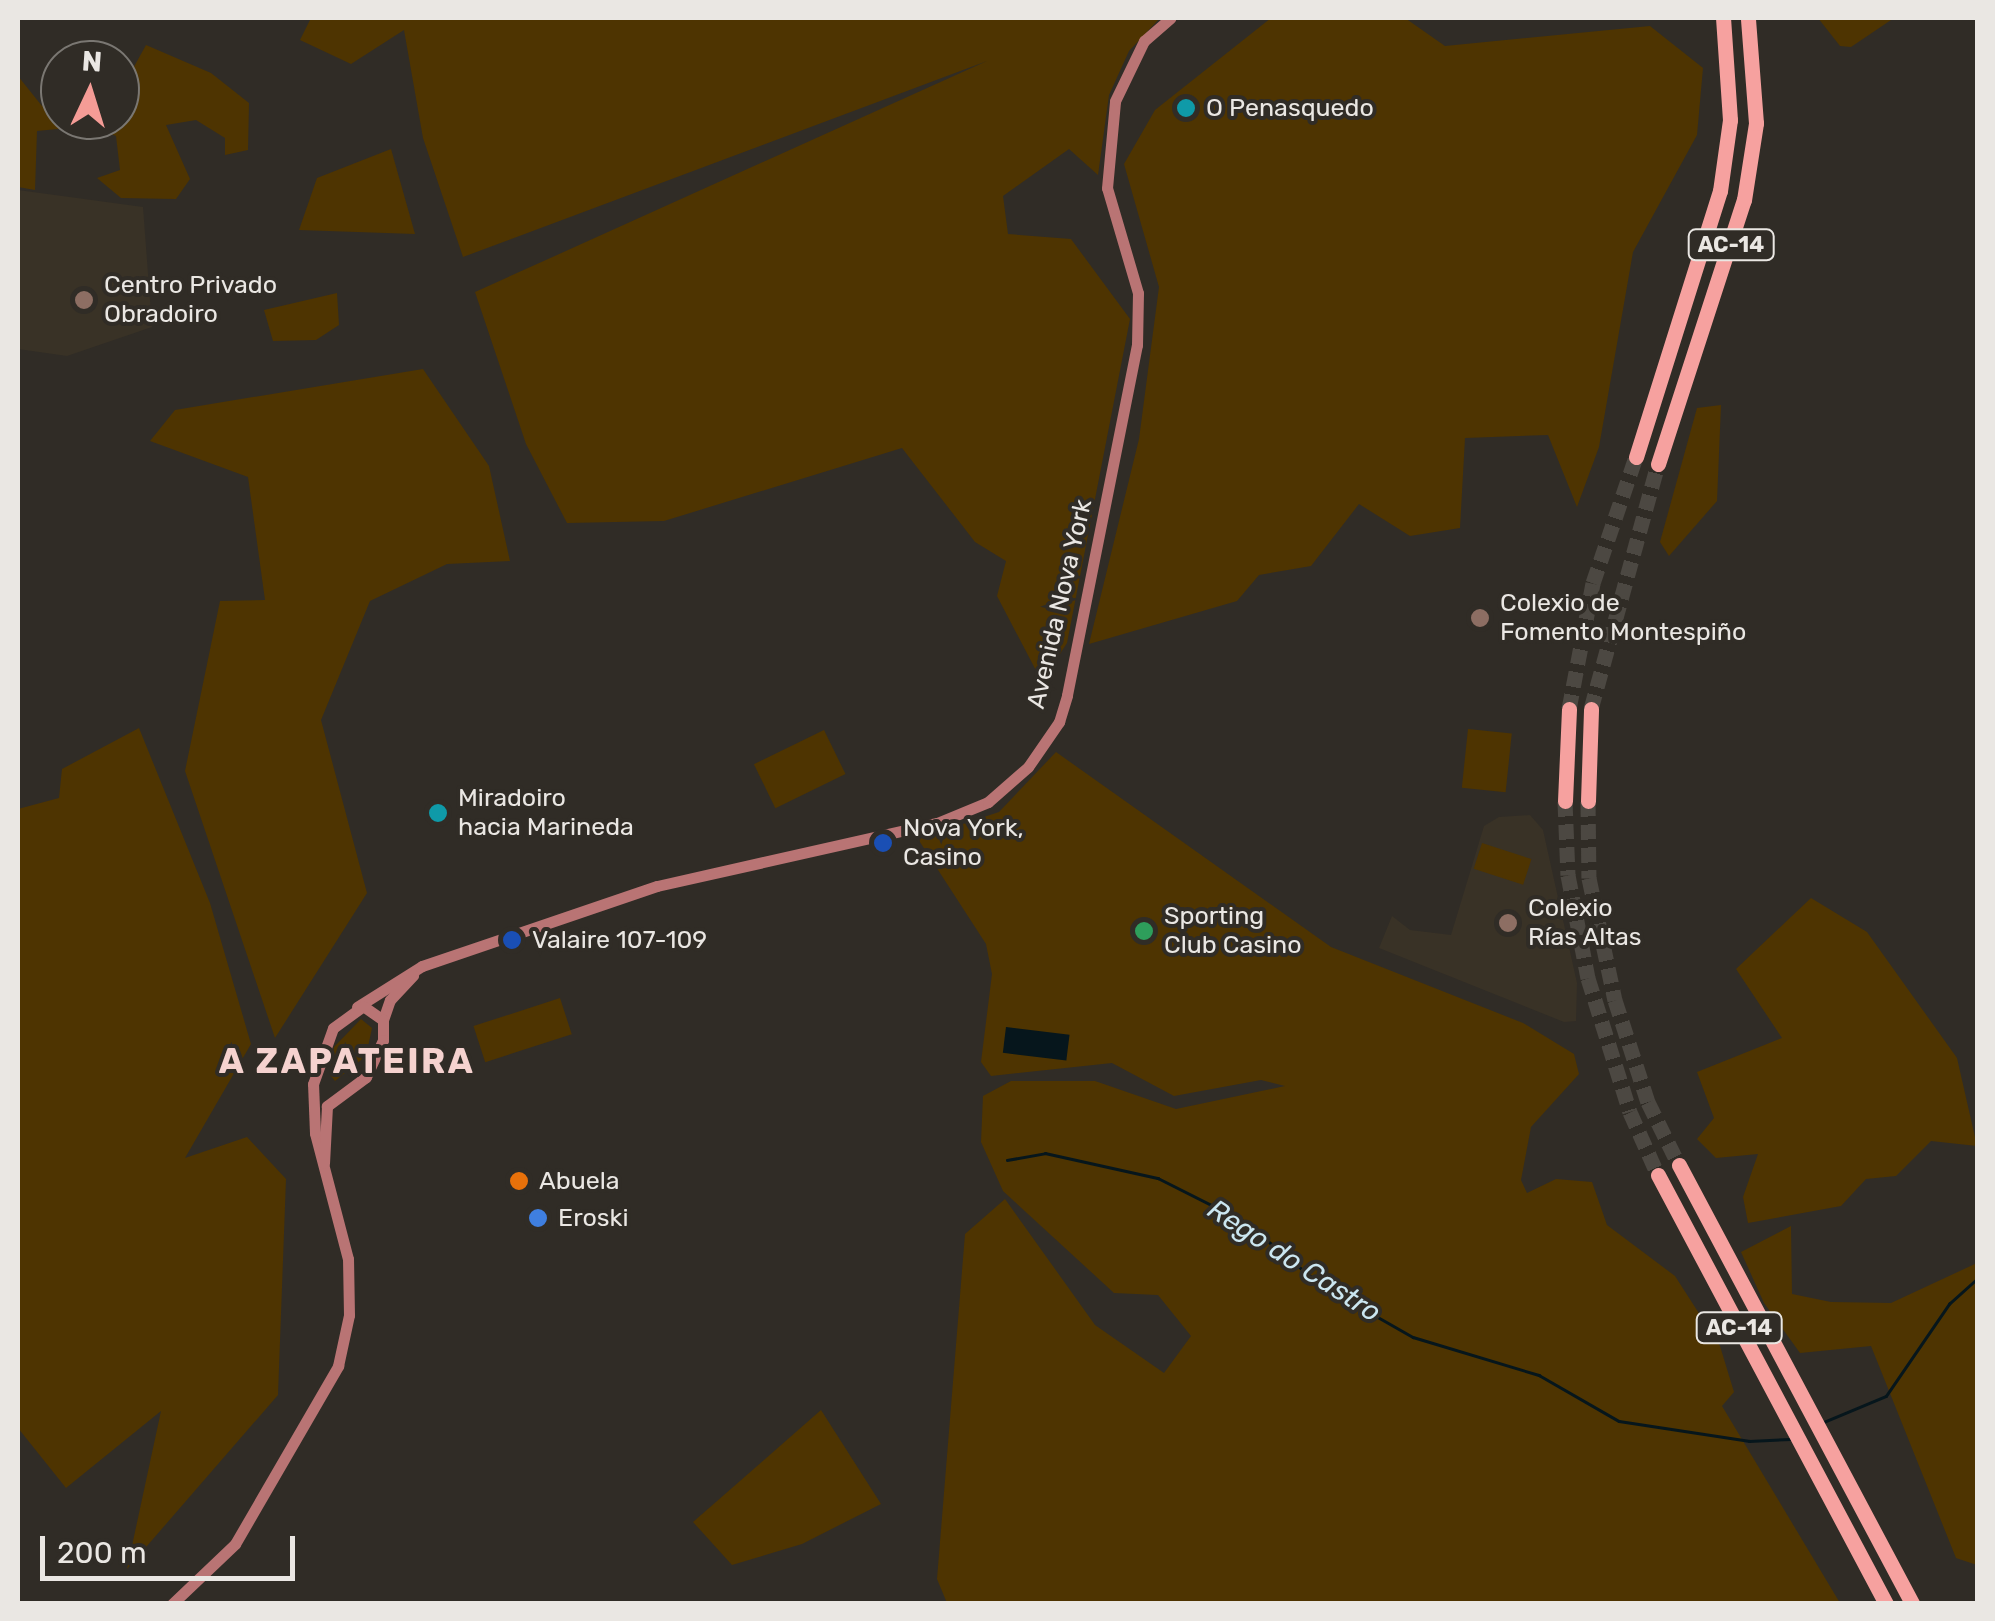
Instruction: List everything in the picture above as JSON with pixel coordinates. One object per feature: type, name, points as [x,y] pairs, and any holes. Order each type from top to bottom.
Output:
[{"type":"highway","name":"AC-14","points":[[1636,457],[1720,192],[1730,120],[1723,18]]},
{"type":"highway","name":"AC-14","points":[[1658,464],[1744,200],[1756,123],[1748,18]]},
{"type":"highway","points":[[1565,801],[1569,709]]},
{"type":"highway","points":[[1588,801],[1592,709]]},
{"type":"highway","name":"AC-14","points":[[1679,1165],[1912,1604]]},
{"type":"highway","name":"AC-14","points":[[1658,1175],[1886,1604]]},
{"type":"street","name":"Avenida Nova York","points":[[357,1007],[434,962],[657,886],[937,823],[988,802],[1028,768],[1059,722],[1066,695],[1137,345],[1138,294],[1107,188],[1115,102],[1132,60],[1170,18]]},
{"type":"street","name":"Avenida Nova York","points":[[341,1092],[374,1064],[382,1020],[405,981],[434,962]]},
{"type":"street","points":[[172,1604],[234,1544],[338,1366],[350,1286],[313,1113],[318,1067],[333,1028],[357,1007],[382,1020]]},
{"type":"street","points":[[318,1067],[324,1084],[341,1092],[328,1106],[324,1163]]},
{"type":"shaded area","points":[[311,18],[1160,18],[1129,51],[1109,95],[1098,175],[1069,149],[1003,196],[1008,234],[1071,239],[1130,319],[1067,643],[1042,682],[997,596],[1006,561],[975,542],[902,448],[664,521],[567,523],[526,444],[475,292],[987,61],[463,257],[423,138],[404,30],[351,64],[300,40]]},
{"type":"shaded area","points":[[1271,18],[1405,18],[1445,46],[1650,26],[1703,68],[1697,135],[1633,252],[1599,447],[1577,507],[1548,435],[1465,438],[1460,528],[1410,536],[1359,504],[1311,566],[1259,575],[1237,601],[1089,644],[1139,439],[1159,287],[1124,164],[1155,110]]},
{"type":"shaded area","points":[[1818,18],[1894,18],[1851,47],[1840,46]]},
{"type":"shaded area","points":[[146,45],[211,73],[249,103],[248,150],[225,155],[225,138],[196,120],[166,125],[190,179],[176,199],[121,198],[97,178],[120,170],[116,140],[140,140],[140,56]]},
{"type":"shaded area","points":[[18,76],[40,104],[40,131],[35,190],[18,187]]},
{"type":"shaded area","points":[[391,149],[415,234],[299,230],[317,178]]},
{"type":"shaded area","name":"Centro Privado Obradoiro","points":[[18,190],[143,207],[152,327],[67,356],[18,349]]},
{"type":"shaded area","points":[[337,293],[339,325],[316,340],[273,341],[264,310]]},
{"type":"shaded area","points":[[423,369],[489,466],[510,561],[447,564],[370,601],[321,720],[367,893],[275,1038],[185,771],[220,601],[265,600],[248,477],[150,441],[175,410]]},
{"type":"shaded area","points":[[1721,405],[1717,501],[1669,556],[1660,542],[1697,408]]},
{"type":"shaded area","points":[[139,728],[210,903],[251,1044],[185,1158],[247,1137],[286,1179],[278,1395],[127,1569],[161,1411],[66,1488],[18,1428],[18,809],[59,798],[62,769]]},
{"type":"shaded area","points":[[1468,729],[1512,734],[1506,792],[1462,788]]},
{"type":"shaded area","points":[[824,730],[845,774],[775,808],[754,764]]},
{"type":"shaded area","points":[[1056,752],[1331,947],[1523,1023],[1574,1054],[1579,1074],[1531,1127],[1521,1180],[1527,1193],[1556,1179],[1592,1182],[1607,1225],[1675,1276],[1720,1346],[1734,1392],[1722,1406],[1840,1603],[947,1603],[937,1579],[965,1234],[1005,1199],[1095,1325],[1164,1373],[1191,1336],[1158,1295],[1114,1293],[1003,1191],[981,1142],[983,1096],[1011,1081],[1095,1081],[1176,1109],[1285,1086],[1261,1080],[1174,1096],[1112,1063],[991,1076],[981,1062],[992,974],[986,944],[918,839],[999,812]]},
{"type":"shaded area","name":"Colexio Rías Altas","points":[[1530,815],[1543,830],[1577,983],[1576,1021],[1564,1022],[1379,948],[1392,916],[1410,930],[1451,935],[1484,826],[1499,817]]},
{"type":"shaded area","points":[[1482,843],[1531,859],[1523,885],[1474,869]]},
{"type":"shaded area","points":[[1811,898],[1867,932],[1957,1058],[1977,1146],[1931,1141],[1896,1176],[1866,1179],[1841,1206],[1748,1223],[1743,1197],[1758,1154],[1716,1158],[1697,1139],[1714,1118],[1697,1072],[1782,1038],[1736,969]]},
{"type":"shaded area","points":[[560,998],[572,1034],[485,1062],[473,1026]]},
{"type":"shaded area","points":[[361,1019],[372,1028],[366,1056],[335,1081],[330,1075],[334,1047]]},
{"type":"shaded area","points":[[1006,1027],[1070,1035],[1066,1061],[1003,1053]]},
{"type":"shaded area","points":[[1791,1226],[1792,1294],[1831,1302],[1891,1303],[1977,1263],[1977,1565],[1956,1558],[1871,1346],[1800,1353],[1764,1303],[1741,1252]]},
{"type":"shaded area","points":[[821,1410],[881,1504],[802,1544],[732,1565],[693,1522]]},
{"type":"waterway","name":"Rego do Castro","points":[[1007,1160],[1045,1153],[1158,1178],[1245,1222],[1320,1284],[1413,1337],[1539,1375],[1619,1421],[1749,1441],[1790,1439]]},
{"type":"waterway","name":"Rego do Castro","points":[[1824,1422],[1886,1396],[1949,1304],[1978,1278]]},
{"type":"tunnel","points":[[1569,709],[1593,583],[1636,457]]},
{"type":"tunnel","points":[[1591,709],[1658,464]]},
{"type":"tunnel","points":[[1565,801],[1568,875],[1588,978],[1630,1112],[1658,1175]]},
{"type":"tunnel","points":[[1588,801],[1589,878],[1615,1000],[1648,1102],[1679,1165]]},
{"type":"place","name":"O Penasquedo","points":[[1186,108]]},
{"type":"place","name":"Centro Privado Obradoiro","points":[[84,300]]},
{"type":"place","name":"Colexio de Fomento Montespiño","points":[[1480,618]]},
{"type":"place","name":"Miradoiro hacia Marineda","points":[[438,813]]},
{"type":"place","name":"Nova York, Casino","points":[[883,843]]},
{"type":"place","name":"Colexio Rías Altas","points":[[1508,923]]},
{"type":"place","name":"Sporting Club Casino","points":[[1144,931]]},
{"type":"place","name":"Valaire 107-109","points":[[512,940]]},
{"type":"place","name":"Abuela","points":[[519,1181]]},
{"type":"place","name":"Eroski","points":[[538,1218]]},
{"type":"district","name":"A ZAPATEIRA","points":[[347,1061]]}]
